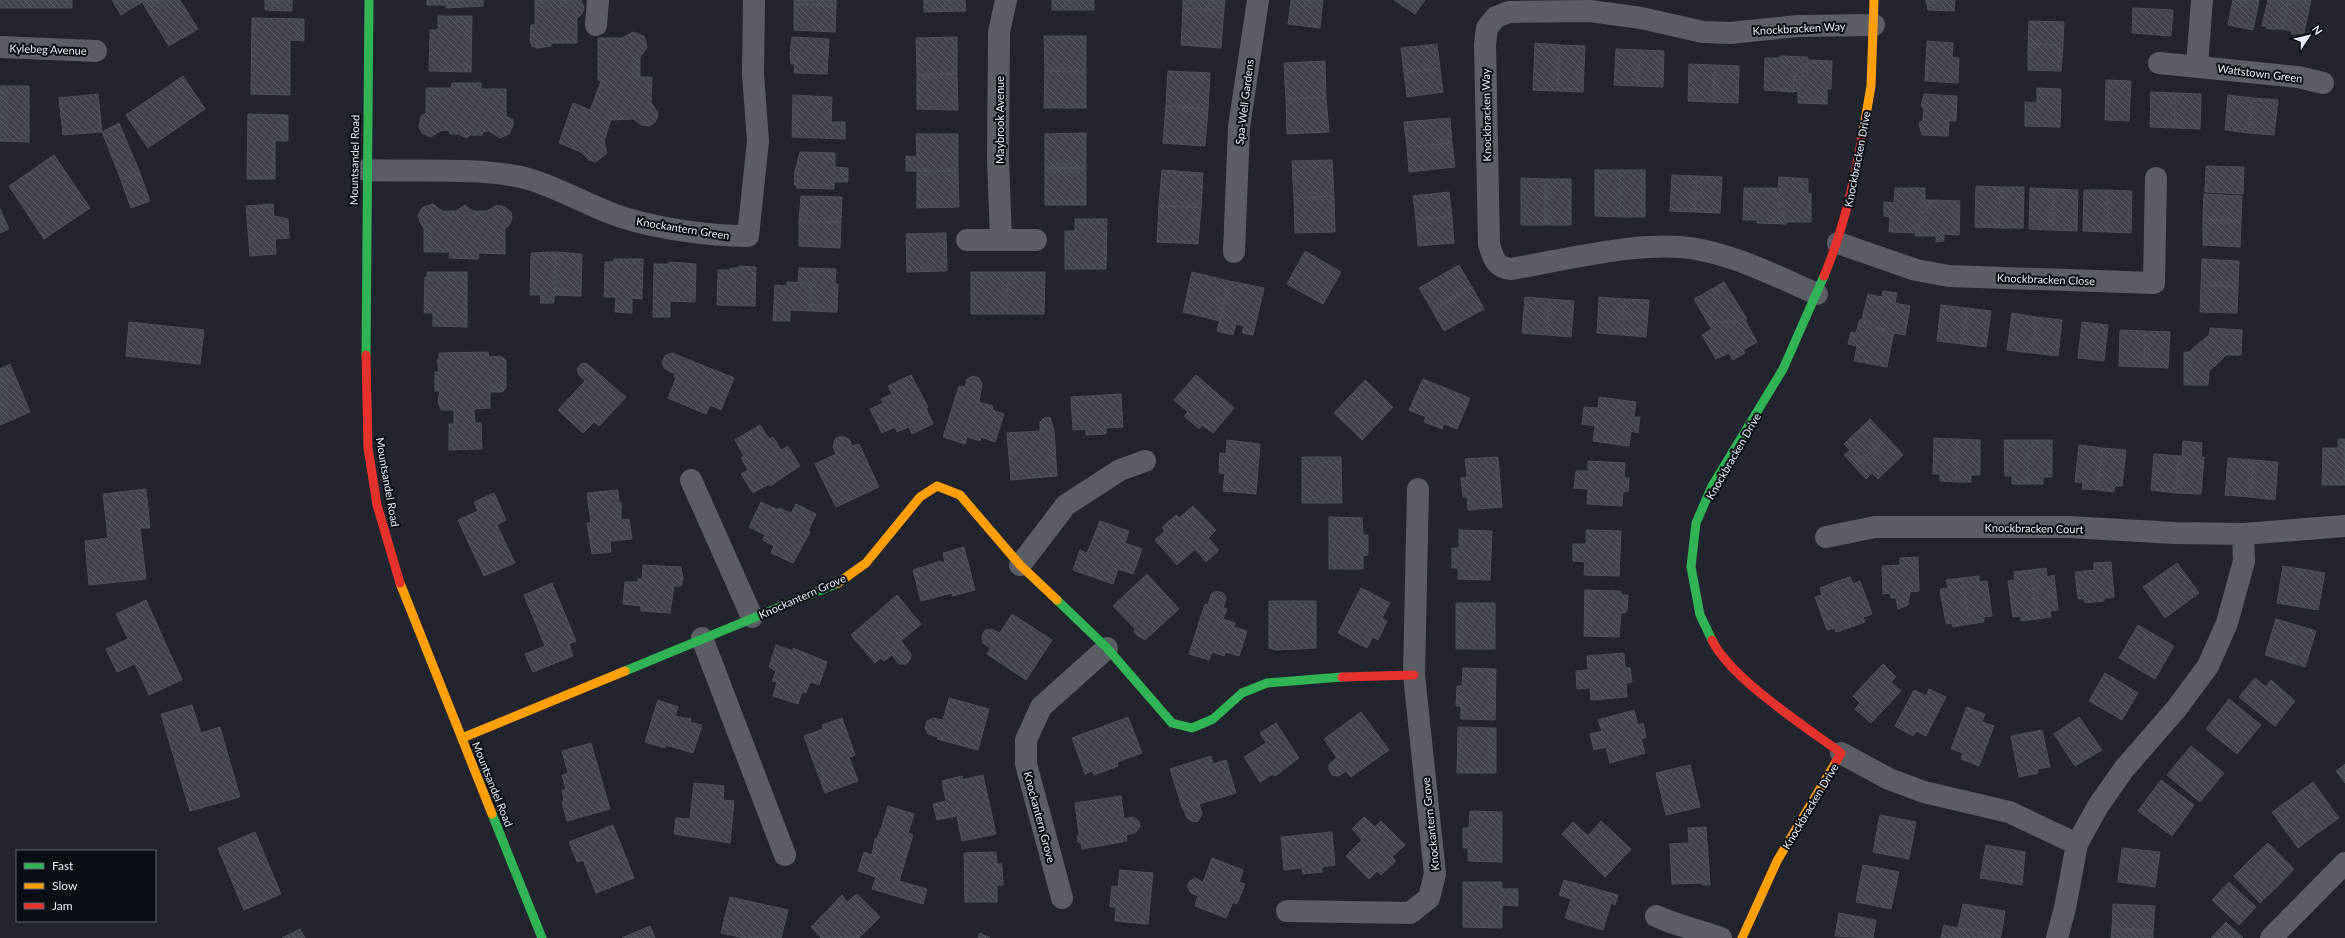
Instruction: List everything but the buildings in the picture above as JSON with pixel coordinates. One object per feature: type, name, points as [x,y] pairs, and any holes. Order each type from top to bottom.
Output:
[{"type":"street","name":"Mountsandel Road","points":[[369,0],[366,170],[366,390],[368,448],[376,498],[389,549],[405,599],[542,938]]},
{"type":"street","points":[[596,25],[598,0]]},
{"type":"street","name":"Knockantern Green","points":[[366,170],[501,173],[532,180],[614,215],[647,224],[727,236],[748,236],[758,141],[753,74],[754,0]]},
{"type":"street","name":"Maybrook Avenue","points":[[1001,240],[998,159],[999,32],[1006,0]]},
{"type":"street","name":"Spa-Well Gardens","points":[[1234,252],[1239,127],[1258,0]]},
{"type":"street","name":"Knockbracken Drive","points":[[1742,938],[1778,861],[1841,754],[1757,690],[1717,651],[1700,615],[1691,567],[1696,523],[1712,486],[1783,369],[1838,243],[1852,191],[1871,86],[1874,0]]},
{"type":"street","points":[[2197,65],[2202,0]]},
{"type":"street","name":"Knockbracken Way","points":[[1817,294],[1741,261],[1700,249],[1656,246],[1511,269],[1503,268],[1494,261],[1488,244],[1485,44],[1487,28],[1496,17],[1509,12],[1568,11],[1590,11],[1641,18],[1703,32],[1723,33],[1798,26],[1874,25]]},
{"type":"street","name":"Kylebeg Avenue","points":[[0,47],[96,50]]},
{"type":"street","name":"Wattstown Green","points":[[2159,63],[2197,65],[2298,77],[2323,83]]},
{"type":"street","name":"Knockbracken Close","points":[[1838,243],[1916,270],[1949,276],[2154,283],[2156,178]]},
{"type":"street","points":[[968,240],[1036,240]]},
{"type":"street","points":[[1020,565],[1066,505],[1120,470],[1145,461]]},
{"type":"street","name":"Knockantern Grove","points":[[692,480],[752,617]]},
{"type":"street","name":"Knockantern Grove","points":[[462,738],[842,581],[866,563],[920,497],[937,486],[960,495],[1020,565],[1107,648],[1172,723],[1192,728],[1213,719],[1242,693],[1267,683],[1348,677],[1414,675]]},
{"type":"street","name":"Knockantern Grove","points":[[1287,911],[1410,913],[1428,898],[1435,874],[1414,675],[1418,489]]},
{"type":"street","name":"Knockbracken Court","points":[[1826,537],[1875,527],[2069,527],[2174,533],[2243,534],[2345,526]]},
{"type":"street","points":[[2057,938],[2065,908],[2077,844],[2098,806],[2120,775],[2177,708],[2208,666],[2229,615],[2244,561],[2243,534]]},
{"type":"street","points":[[702,638],[785,855]]},
{"type":"street","name":"Knockantern Grove","points":[[1062,898],[1026,764],[1026,740],[1041,707],[1107,648]]},
{"type":"street","points":[[1841,754],[1889,779],[1924,792],[2009,812],[2077,844]]},
{"type":"street","points":[[2272,938],[2345,863]]},
{"type":"street","points":[[1656,916],[1676,926],[1702,931],[1721,938]]},
{"type":"traffic: fast","points":[[366,355],[369,0]]},
{"type":"traffic: fast","points":[[1712,640],[1700,615],[1691,567],[1696,523],[1712,486],[1783,369],[1824,276]]},
{"type":"traffic: fast","points":[[625,671],[838,583]]},
{"type":"traffic: fast","points":[[1057,600],[1107,648],[1172,723],[1192,728],[1213,719],[1242,693],[1267,683],[1342,677]]},
{"type":"traffic: fast","points":[[492,814],[542,938]]},
{"type":"traffic: slow","points":[[1862,138],[1871,86],[1874,0]]},
{"type":"traffic: slow","points":[[838,583],[866,563],[920,497],[937,486],[960,495],[1020,565],[1057,600]]},
{"type":"traffic: slow","points":[[400,583],[492,814]]},
{"type":"traffic: slow","points":[[462,738],[625,671]]},
{"type":"traffic: slow","points":[[1742,938],[1777,861],[1836,762]]},
{"type":"traffic: jam","points":[[1824,276],[1837,242],[1847,208],[1862,138]]},
{"type":"traffic: jam","points":[[366,355],[368,448],[377,505],[400,583]]},
{"type":"traffic: jam","points":[[1712,640],[1721,655],[1751,686],[1841,753],[1836,762]]},
{"type":"traffic: jam","points":[[1342,677],[1414,675]]}]
